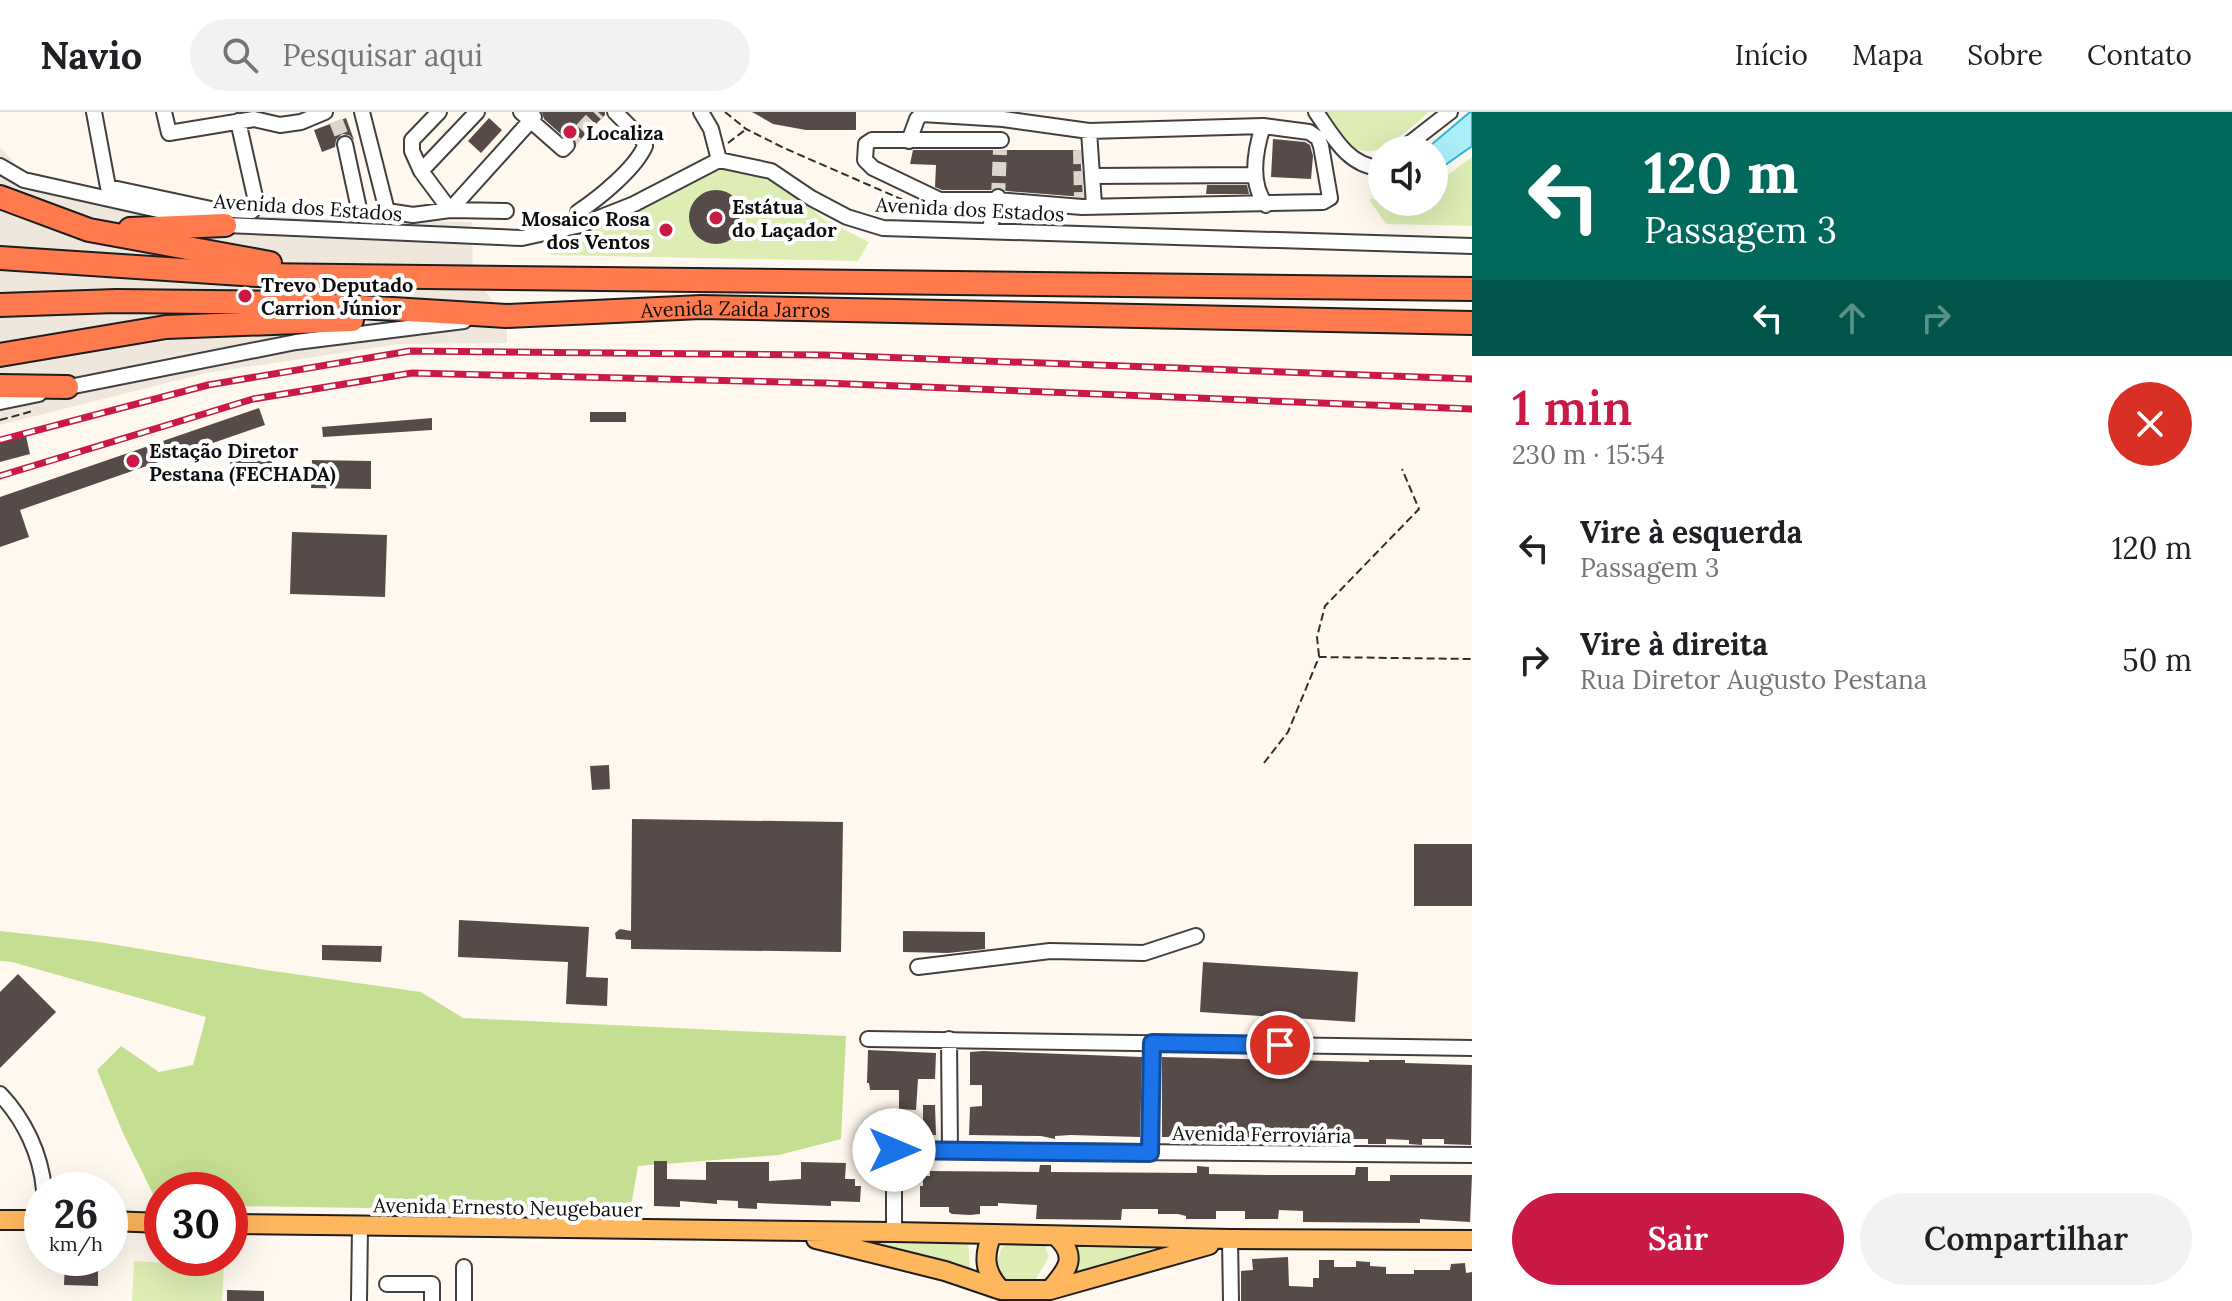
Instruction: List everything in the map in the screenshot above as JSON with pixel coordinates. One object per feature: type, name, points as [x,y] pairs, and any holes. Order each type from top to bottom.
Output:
[{"type":"highway","points":[[4,197],[89,230],[331,275]]},
{"type":"highway","points":[[89,230],[225,225]]},
{"type":"highway","name":"Avenida Zaida Jarros","points":[[0,258],[258,275],[1472,289]]},
{"type":"highway","name":"Avenida Zaida Jarros","points":[[0,305],[116,301],[295,303],[506,316],[701,307],[1472,323]]},
{"type":"highway","points":[[0,355],[166,327],[506,316]]},
{"type":"highway","points":[[0,386],[67,387]]},
{"type":"main road","points":[[0,1220],[24,1218]]},
{"type":"main road","name":"Avenida Ernesto Neugebauer","points":[[248,1224],[1472,1240]]},
{"type":"main road","name":"Avenida Ernesto Neugebauer","points":[[786,1231],[945,1271],[1004,1295],[1049,1295],[1230,1239]]},
{"type":"main road","points":[[992,1234],[986,1269],[1004,1295]]},
{"type":"main road","points":[[1049,1295],[1067,1270],[1069,1262],[1065,1244],[1056,1236]]},
{"type":"street","points":[[94,112],[108,187],[211,209],[252,211],[255,197],[238,121]]},
{"type":"street","points":[[164,112],[169,133],[254,119],[280,125],[331,115]]},
{"type":"street","points":[[202,112],[205,127]]},
{"type":"street","points":[[362,112],[387,211],[413,215],[450,210],[506,211]]},
{"type":"street","points":[[439,112],[412,140],[412,151],[421,171],[450,210]]},
{"type":"street","points":[[421,171],[477,112]]},
{"type":"street","points":[[578,212],[597,200],[645,146],[643,140],[615,112]]},
{"type":"street","points":[[701,112],[711,129],[718,154]]},
{"type":"street","points":[[1316,112],[1349,156],[1368,167]]},
{"type":"street","points":[[1419,136],[1450,112]]},
{"type":"street","points":[[909,141],[922,114],[1029,118],[1085,130],[1235,119],[1309,132],[1318,138],[1330,198],[1323,202],[1266,205],[940,200],[873,168],[865,160],[868,141],[1001,145],[1003,119]]},
{"type":"street","points":[[450,210],[528,117],[565,147]]},
{"type":"street","points":[[1263,126],[1255,175],[1259,196],[1266,205]]},
{"type":"street","points":[[1080,150],[1085,130]]},
{"type":"street","points":[[1085,130],[1092,176],[1086,204],[1089,235]]},
{"type":"street","points":[[345,144],[359,209]]},
{"type":"street","name":"Avenida dos Estados","points":[[24,180],[225,225],[522,238],[561,231],[634,204],[718,154],[771,171],[811,198],[865,224],[883,228],[1472,246]]},
{"type":"street","points":[[0,159],[24,180]]},
{"type":"street","points":[[0,166],[24,180]]},
{"type":"street","points":[[1092,176],[1255,175]]},
{"type":"street","points":[[989,231],[998,199]]},
{"type":"street","points":[[0,402],[296,342],[506,316]]},
{"type":"street","points":[[918,967],[1050,951],[1144,953],[1196,936]]},
{"type":"street","points":[[868,1039],[1472,1048]]},
{"type":"street","points":[[949,1039],[950,1150]]},
{"type":"street","points":[[1150,1153],[1152,1043]]},
{"type":"street","points":[[0,1094],[20,1114],[42,1172]]},
{"type":"street","name":"Avenida Ferroviária","points":[[894,1232],[894,1150],[1472,1155]]},
{"type":"street","points":[[359,1301],[360,1227]]},
{"type":"street","points":[[1230,1239],[1231,1301]]},
{"type":"street","points":[[464,1267],[464,1301]]},
{"type":"street","points":[[387,1284],[432,1284],[432,1301]]},
{"type":"path","points":[[725,112],[746,129],[937,215]]},
{"type":"path","points":[[718,154],[746,129]]},
{"type":"path","points":[[1264,763],[1288,732],[1319,657],[1317,637],[1325,606],[1419,509],[1402,469]]},
{"type":"path","points":[[1319,657],[1472,659]]},
{"type":"green space","points":[[1327,112],[1429,112],[1401,136],[1368,136],[1368,151],[1354,147]]},
{"type":"green space","points":[[1472,157],[1472,226],[1386,224],[1380,216],[1448,216],[1448,175]]},
{"type":"green space","points":[[730,165],[780,181],[825,220],[869,242],[858,261],[551,255],[551,239],[590,232]]},
{"type":"green space","points":[[0,931],[99,942],[421,992],[463,1018],[846,1036],[841,1139],[779,1155],[638,1166],[630,1212],[248,1206],[248,1172],[144,1172],[144,1176],[97,1070],[121,1046],[159,1072],[193,1065],[206,1017],[0,961]]},
{"type":"green space","points":[[1012,1239],[1043,1241],[1049,1257],[1031,1287],[1007,1285],[995,1270],[1001,1249]]},
{"type":"green space","points":[[968,1240],[970,1268],[872,1241]]},
{"type":"green space","points":[[1073,1240],[1162,1245],[1067,1278]]},
{"type":"green space","points":[[134,1261],[144,1262],[144,1276],[223,1276],[222,1301],[132,1301]]},
{"type":"shaded area","name":"Trevo Deputado Carrion Júnior","points":[[0,147],[20,169],[59,185],[212,215],[472,222],[473,277],[506,316],[507,343],[399,344],[207,373],[0,425]]},
{"type":"water","points":[[1472,112],[1472,146],[1448,163],[1448,136],[1442,136]]},
{"type":"building","name":"Localiza","points":[[542,112],[605,112],[605,115],[577,143],[573,137],[563,136],[544,119]]},
{"type":"building","points":[[752,112],[856,112],[856,130],[806,130],[773,124]]},
{"type":"building","points":[[346,118],[354,140],[342,134],[336,140],[335,147],[322,152],[314,130]]},
{"type":"building","points":[[489,118],[502,130],[481,153],[468,141]]},
{"type":"building","points":[[1273,139],[1310,145],[1313,156],[1311,179],[1271,177]]},
{"type":"building","points":[[913,150],[1080,150],[1083,197],[1006,191],[1000,187],[991,190],[942,190],[935,187],[936,165],[910,164]]},
{"type":"building","points":[[1207,185],[1247,185],[1249,194],[1206,194]]},
{"type":"building","name":"Estátua do Laçador","points":[[716,190],[735,198],[743,217],[735,236],[716,244],[697,236],[689,217],[697,198]]},
{"type":"building","name":"Estação Diretor Pestana (FECHADA)","points":[[259,408],[265,425],[20,510],[29,537],[0,547],[0,497]]},
{"type":"building","points":[[590,412],[626,412],[626,422],[590,422]]},
{"type":"building","points":[[432,418],[432,430],[323,437],[322,427]]},
{"type":"building","points":[[26,436],[30,454],[0,462],[0,443]]},
{"type":"building","points":[[272,457],[272,477],[231,478],[230,458]]},
{"type":"building","points":[[312,460],[371,461],[371,489],[311,488]]},
{"type":"building","points":[[292,532],[387,535],[385,597],[290,594]]},
{"type":"building","points":[[609,765],[610,789],[592,790],[590,766]]},
{"type":"building","points":[[632,819],[843,822],[841,952],[631,949],[631,940],[616,939],[615,933],[620,929],[631,931]]},
{"type":"building","points":[[1414,844],[1472,844],[1472,906],[1414,906]]},
{"type":"building","points":[[459,920],[589,927],[586,977],[608,978],[607,1006],[566,1004],[568,962],[458,957]]},
{"type":"building","points":[[903,931],[985,932],[985,949],[948,953],[903,952]]},
{"type":"building","points":[[322,945],[382,946],[381,962],[322,960]]},
{"type":"building","points":[[1203,962],[1358,972],[1355,1022],[1200,1012]]},
{"type":"building","points":[[18,974],[56,1012],[0,1068],[0,992]]},
{"type":"building","points":[[868,1050],[936,1053],[935,1079],[918,1079],[916,1110],[899,1109],[899,1090],[870,1090],[867,1083]]},
{"type":"building","points":[[970,1052],[1142,1057],[1140,1137],[1071,1135],[1055,1136],[1055,1139],[969,1135],[970,1107],[982,1106],[982,1085],[970,1085]]},
{"type":"building","points":[[1162,1057],[1369,1062],[1405,1060],[1405,1063],[1472,1065],[1471,1145],[1444,1144],[1444,1139],[1422,1139],[1422,1145],[1409,1144],[1409,1140],[1386,1139],[1386,1144],[1368,1144],[1368,1139],[1333,1139],[1333,1144],[1321,1144],[1321,1139],[1304,1138],[1264,1138],[1260,1143],[1242,1143],[1242,1140],[1181,1142],[1181,1137],[1162,1137]]},
{"type":"building","points":[[923,1105],[935,1105],[936,1135],[923,1135]]},
{"type":"building","points":[[654,1161],[667,1161],[667,1179],[706,1180],[706,1162],[769,1162],[769,1181],[801,1179],[801,1162],[846,1163],[845,1179],[855,1179],[855,1186],[861,1186],[860,1202],[831,1201],[831,1206],[757,1203],[757,1209],[738,1208],[738,1201],[717,1200],[717,1204],[680,1201],[680,1207],[654,1206]]},
{"type":"building","points":[[1040,1165],[1051,1165],[1051,1172],[1197,1173],[1197,1166],[1209,1167],[1209,1174],[1267,1175],[1355,1175],[1356,1167],[1368,1167],[1368,1181],[1390,1181],[1390,1175],[1472,1175],[1470,1222],[1420,1219],[1420,1223],[1303,1222],[1303,1211],[1279,1210],[1278,1219],[1245,1219],[1245,1211],[1216,1211],[1216,1219],[1186,1219],[1186,1216],[1178,1214],[1158,1214],[1158,1209],[1122,1209],[1121,1220],[1036,1219],[1037,1205],[998,1203],[998,1206],[980,1206],[980,1214],[970,1215],[952,1214],[949,1207],[920,1207],[920,1186],[923,1186],[923,1176],[930,1176],[930,1171],[1039,1172]]},
{"type":"building","points":[[1288,1257],[1289,1286],[1313,1287],[1313,1278],[1319,1278],[1319,1260],[1334,1260],[1334,1267],[1356,1267],[1356,1261],[1370,1262],[1370,1266],[1386,1267],[1386,1274],[1450,1270],[1451,1264],[1465,1263],[1466,1273],[1472,1272],[1472,1301],[1241,1301],[1241,1271],[1253,1270],[1252,1259]]},
{"type":"building","points":[[64,1276],[98,1276],[98,1286],[64,1285]]},
{"type":"building","points":[[227,1290],[264,1291],[264,1301],[227,1301]]},
{"type":"tunnel","points":[[567,145],[598,112]]},
{"type":"tunnel","points":[[336,121],[345,144]]},
{"type":"tunnel","points":[[998,197],[1000,150]]},
{"type":"tunnel","points":[[1080,150],[1081,199]]},
{"type":"railway","points":[[0,440],[208,385],[410,351],[824,355],[1472,379]]},
{"type":"railway","points":[[0,476],[253,399],[412,373],[824,383],[1472,409]]},
{"type":"place","name":"Localiza","points":[[570,132]]},
{"type":"place","name":"Estátua do Laçador","points":[[716,218]]},
{"type":"place","name":"Mosaico Rosa dos Ventos","points":[[666,230]]},
{"type":"place","name":"Trevo Deputado Carrion Júnior","points":[[245,296]]},
{"type":"place","name":"Estação Diretor Pestana (FECHADA)","points":[[133,461]]},
{"type":"route","points":[[894,1150],[1150,1153],[1152,1043],[1280,1045]]}]
